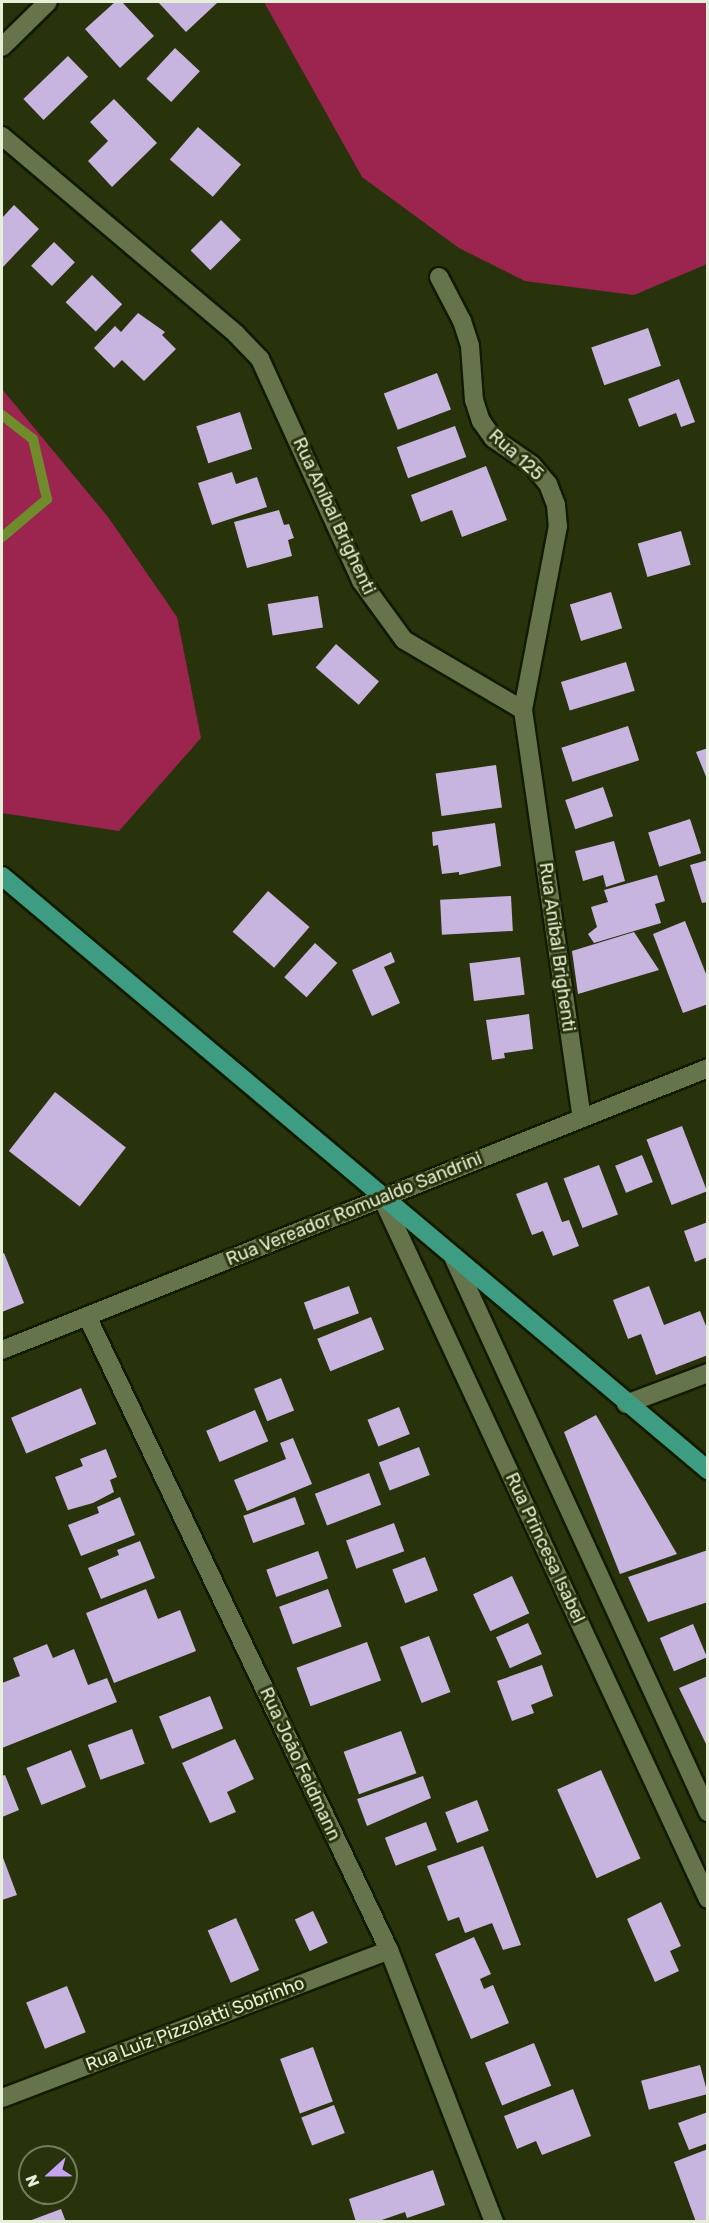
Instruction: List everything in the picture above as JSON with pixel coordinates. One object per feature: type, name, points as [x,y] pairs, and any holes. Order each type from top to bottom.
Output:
[{"type":"main road","points":[[2,876],[626,1404],[708,1470]]},
{"type":"street","points":[[2,47],[48,2]]},
{"type":"street","name":"Rua Aníbal Brighenti","points":[[2,136],[236,334],[260,359],[362,581],[404,640],[523,710],[582,1118]]},
{"type":"street","name":"Rua 125","points":[[439,277],[462,321],[470,346],[474,400],[481,421],[493,438],[532,465],[548,484],[556,505],[558,526],[523,710]]},
{"type":"street","name":"Rua Vereador Romualdo Sandrini","points":[[2,1350],[708,1068]]},
{"type":"street","name":"Rua Princesa Isabel","points":[[382,1198],[708,1899]]},
{"type":"street","name":"Rua Princesa Isabel","points":[[454,1259],[708,1812]]},
{"type":"street","name":"Rua João Feldmann","points":[[87,1316],[389,1950],[494,2222]]},
{"type":"street","points":[[626,1404],[708,1373]]},
{"type":"street","name":"Rua Luiz Pizzolatti Sobrinho","points":[[2,2098],[389,1950]]},
{"type":"shaded area","points":[[264,2],[707,2],[707,264],[634,295],[525,281],[459,248],[362,177]]},
{"type":"shaded area","points":[[2,389],[108,517],[177,617],[201,738],[119,831],[2,813]]},
{"type":"building","points":[[115,2],[122,2],[154,36],[120,68],[85,29]]},
{"type":"building","points":[[158,2],[216,2],[217,3],[186,32]]},
{"type":"building","points":[[175,48],[200,71],[171,102],[146,79]]},
{"type":"building","points":[[68,56],[88,77],[44,120],[23,99]]},
{"type":"building","points":[[114,99],[157,143],[112,187],[88,161],[108,141],[90,122]]},
{"type":"building","points":[[198,127],[241,164],[213,197],[170,159]]},
{"type":"building","points":[[14,205],[39,229],[2,268],[2,218]]},
{"type":"building","points":[[221,220],[241,240],[210,270],[191,250]]},
{"type":"building","points":[[54,242],[75,262],[52,286],[31,266]]},
{"type":"building","points":[[92,275],[122,304],[96,332],[66,302]]},
{"type":"building","points":[[138,313],[165,332],[162,335],[176,349],[144,381],[122,360],[114,368],[94,348],[115,326],[121,332]]},
{"type":"building","points":[[648,328],[661,366],[604,385],[591,348]]},
{"type":"building","points":[[437,373],[451,409],[398,430],[384,393]]},
{"type":"building","points":[[679,379],[695,422],[681,427],[676,413],[639,427],[628,399]]},
{"type":"building","points":[[240,412],[252,449],[208,463],[196,426]]},
{"type":"building","points":[[455,426],[466,457],[408,478],[397,447]]},
{"type":"building","points":[[486,466],[507,520],[462,537],[452,510],[421,522],[411,495]]},
{"type":"building","points":[[232,472],[236,484],[257,477],[267,507],[212,525],[198,483]]},
{"type":"building","points":[[279,510],[284,525],[289,524],[294,538],[288,540],[292,556],[247,568],[234,522]]},
{"type":"building","points":[[681,531],[691,565],[647,577],[638,543]]},
{"type":"building","points":[[611,592],[622,628],[581,641],[570,605]]},
{"type":"building","points":[[318,596],[323,628],[273,636],[268,604]]},
{"type":"building","points":[[336,644],[379,681],[359,705],[316,667]]},
{"type":"building","points":[[626,662],[635,691],[570,711],[561,682]]},
{"type":"building","points":[[628,726],[639,760],[573,782],[561,748]]},
{"type":"building","points":[[708,748],[708,779],[707,779],[696,752]]},
{"type":"building","points":[[496,765],[502,808],[442,816],[436,773]]},
{"type":"building","points":[[603,787],[613,816],[575,829],[565,800]]},
{"type":"building","points":[[690,819],[701,853],[659,867],[648,833]]},
{"type":"building","points":[[495,823],[501,866],[459,875],[459,872],[442,874],[438,845],[433,846],[432,832]]},
{"type":"building","points":[[614,841],[625,881],[606,887],[603,875],[583,881],[575,851]]},
{"type":"building","points":[[708,860],[708,902],[702,903],[690,865]]},
{"type":"building","points":[[657,875],[665,901],[655,904],[661,923],[594,943],[588,934],[597,927],[591,907],[608,902],[604,890]]},
{"type":"building","points":[[268,891],[310,927],[274,968],[233,932]]},
{"type":"building","points":[[511,896],[513,931],[442,935],[440,900]]},
{"type":"building","points":[[685,921],[708,979],[708,1004],[683,1013],[653,934]]},
{"type":"building","points":[[634,932],[659,970],[578,994],[572,951]]},
{"type":"building","points":[[315,943],[337,963],[307,997],[284,977]]},
{"type":"building","points":[[391,952],[395,962],[384,967],[400,1003],[372,1016],[352,970]]},
{"type":"building","points":[[520,957],[525,995],[474,1001],[469,963]]},
{"type":"building","points":[[529,1014],[533,1049],[504,1053],[505,1058],[492,1060],[486,1020]]},
{"type":"building","points":[[55,1092],[126,1147],[80,1207],[9,1151]]},
{"type":"building","points":[[682,1126],[707,1191],[672,1205],[647,1140]]},
{"type":"building","points":[[642,1155],[653,1182],[626,1193],[615,1166]]},
{"type":"building","points":[[599,1165],[618,1214],[583,1228],[564,1179]]},
{"type":"building","points":[[547,1182],[562,1222],[569,1220],[579,1246],[553,1256],[543,1231],[532,1235],[516,1194]]},
{"type":"building","points":[[708,1222],[708,1257],[695,1262],[684,1231]]},
{"type":"building","points":[[4,1253],[24,1303],[2,1312],[2,1254]]},
{"type":"building","points":[[349,1286],[359,1313],[314,1330],[304,1302]]},
{"type":"building","points":[[649,1286],[664,1325],[700,1311],[708,1331],[708,1355],[656,1375],[641,1334],[628,1339],[613,1300]]},
{"type":"building","points":[[371,1317],[384,1349],[330,1371],[317,1339]]},
{"type":"building","points":[[281,1378],[294,1410],[267,1421],[254,1389]]},
{"type":"building","points":[[81,1388],[96,1424],[26,1454],[11,1418]]},
{"type":"building","points":[[399,1407],[410,1434],[378,1447],[367,1420]]},
{"type":"building","points":[[255,1410],[268,1441],[219,1462],[206,1431]]},
{"type":"building","points":[[596,1415],[677,1554],[620,1574],[564,1432]]},
{"type":"building","points":[[293,1438],[312,1484],[247,1511],[234,1480],[286,1459],[280,1443]]},
{"type":"building","points":[[419,1447],[430,1475],[390,1490],[379,1462]]},
{"type":"building","points":[[106,1449],[117,1477],[110,1480],[114,1492],[93,1503],[68,1510],[55,1477],[83,1466],[80,1459]]},
{"type":"building","points":[[369,1473],[381,1505],[327,1526],[315,1494]]},
{"type":"building","points":[[120,1497],[135,1535],[81,1556],[68,1525],[99,1513],[97,1507]]},
{"type":"building","points":[[295,1497],[305,1524],[253,1543],[243,1516]]},
{"type":"building","points":[[394,1523],[404,1551],[356,1569],[346,1540]]},
{"type":"building","points":[[140,1541],[155,1578],[101,1599],[88,1568],[119,1555],[117,1550]]},
{"type":"building","points":[[708,1550],[708,1602],[648,1622],[628,1577]]},
{"type":"building","points":[[318,1551],[328,1578],[276,1597],[266,1570]]},
{"type":"building","points":[[425,1557],[438,1591],[405,1603],[392,1570]]},
{"type":"building","points":[[512,1576],[529,1613],[490,1631],[473,1594]]},
{"type":"building","points":[[146,1589],[158,1619],[180,1610],[196,1651],[114,1683],[86,1613]]},
{"type":"building","points":[[328,1589],[342,1627],[293,1644],[279,1607]]},
{"type":"building","points":[[528,1623],[542,1654],[510,1668],[496,1637]]},
{"type":"building","points":[[693,1624],[707,1657],[674,1671],[660,1638]]},
{"type":"building","points":[[429,1636],[451,1692],[422,1703],[400,1647]]},
{"type":"building","points":[[367,1642],[381,1681],[311,1706],[297,1668]]},
{"type":"building","points":[[47,1644],[53,1658],[74,1649],[88,1685],[107,1678],[117,1702],[2,1748],[2,1683],[20,1676],[13,1658]]},
{"type":"building","points":[[542,1665],[553,1696],[531,1705],[534,1713],[512,1721],[497,1681]]},
{"type":"building","points":[[708,1676],[708,1748],[679,1688]]},
{"type":"building","points":[[210,1696],[223,1728],[172,1749],[159,1717]]},
{"type":"building","points":[[132,1729],[145,1764],[100,1780],[88,1745]]},
{"type":"building","points":[[401,1731],[416,1773],[359,1794],[344,1752]]},
{"type":"building","points":[[235,1739],[254,1779],[227,1792],[236,1812],[210,1823],[182,1763]]},
{"type":"building","points":[[71,1750],[86,1787],[41,1805],[26,1768]]},
{"type":"building","points":[[601,1770],[640,1859],[597,1878],[557,1790]]},
{"type":"building","points":[[5,1775],[19,1810],[2,1817],[2,1776]]},
{"type":"building","points":[[423,1776],[431,1798],[367,1826],[357,1799]]},
{"type":"building","points":[[477,1800],[489,1831],[457,1843],[445,1812]]},
{"type":"building","points":[[426,1822],[437,1850],[396,1866],[385,1838]]},
{"type":"building","points":[[483,1846],[521,1945],[503,1950],[492,1923],[465,1933],[459,1917],[448,1921],[427,1866]]},
{"type":"building","points":[[2,1855],[17,1895],[2,1900]]},
{"type":"building","points":[[661,1902],[681,1946],[670,1951],[679,1971],[655,1982],[627,1919]]},
{"type":"building","points":[[313,1911],[328,1943],[310,1951],[295,1919]]},
{"type":"building","points":[[236,1918],[259,1970],[231,1983],[208,1931]]},
{"type":"building","points":[[474,1937],[491,1974],[480,1979],[484,1989],[493,1985],[509,2023],[471,2039],[435,1954]]},
{"type":"building","points":[[67,1986],[86,2032],[45,2049],[26,2002]]},
{"type":"building","points":[[534,2043],[551,2086],[502,2106],[485,2063]]},
{"type":"building","points":[[313,2047],[333,2102],[300,2113],[280,2059]]},
{"type":"building","points":[[700,2065],[708,2094],[649,2110],[641,2081]]},
{"type":"building","points":[[573,2089],[591,2136],[542,2155],[536,2141],[517,2149],[504,2116]]},
{"type":"building","points":[[334,2105],[345,2133],[312,2146],[301,2118]]},
{"type":"building","points":[[708,2112],[708,2143],[689,2150],[678,2123]]},
{"type":"building","points":[[708,2149],[708,2222],[696,2222],[674,2162]]},
{"type":"building","points":[[433,2170],[445,2205],[407,2218],[405,2212],[376,2222],[356,2222],[349,2199]]},
{"type":"building","points":[[61,2209],[66,2222],[29,2222],[29,2221]]},
{"type":"waterway","points":[[2,415],[33,439],[47,499],[2,537]]}]
